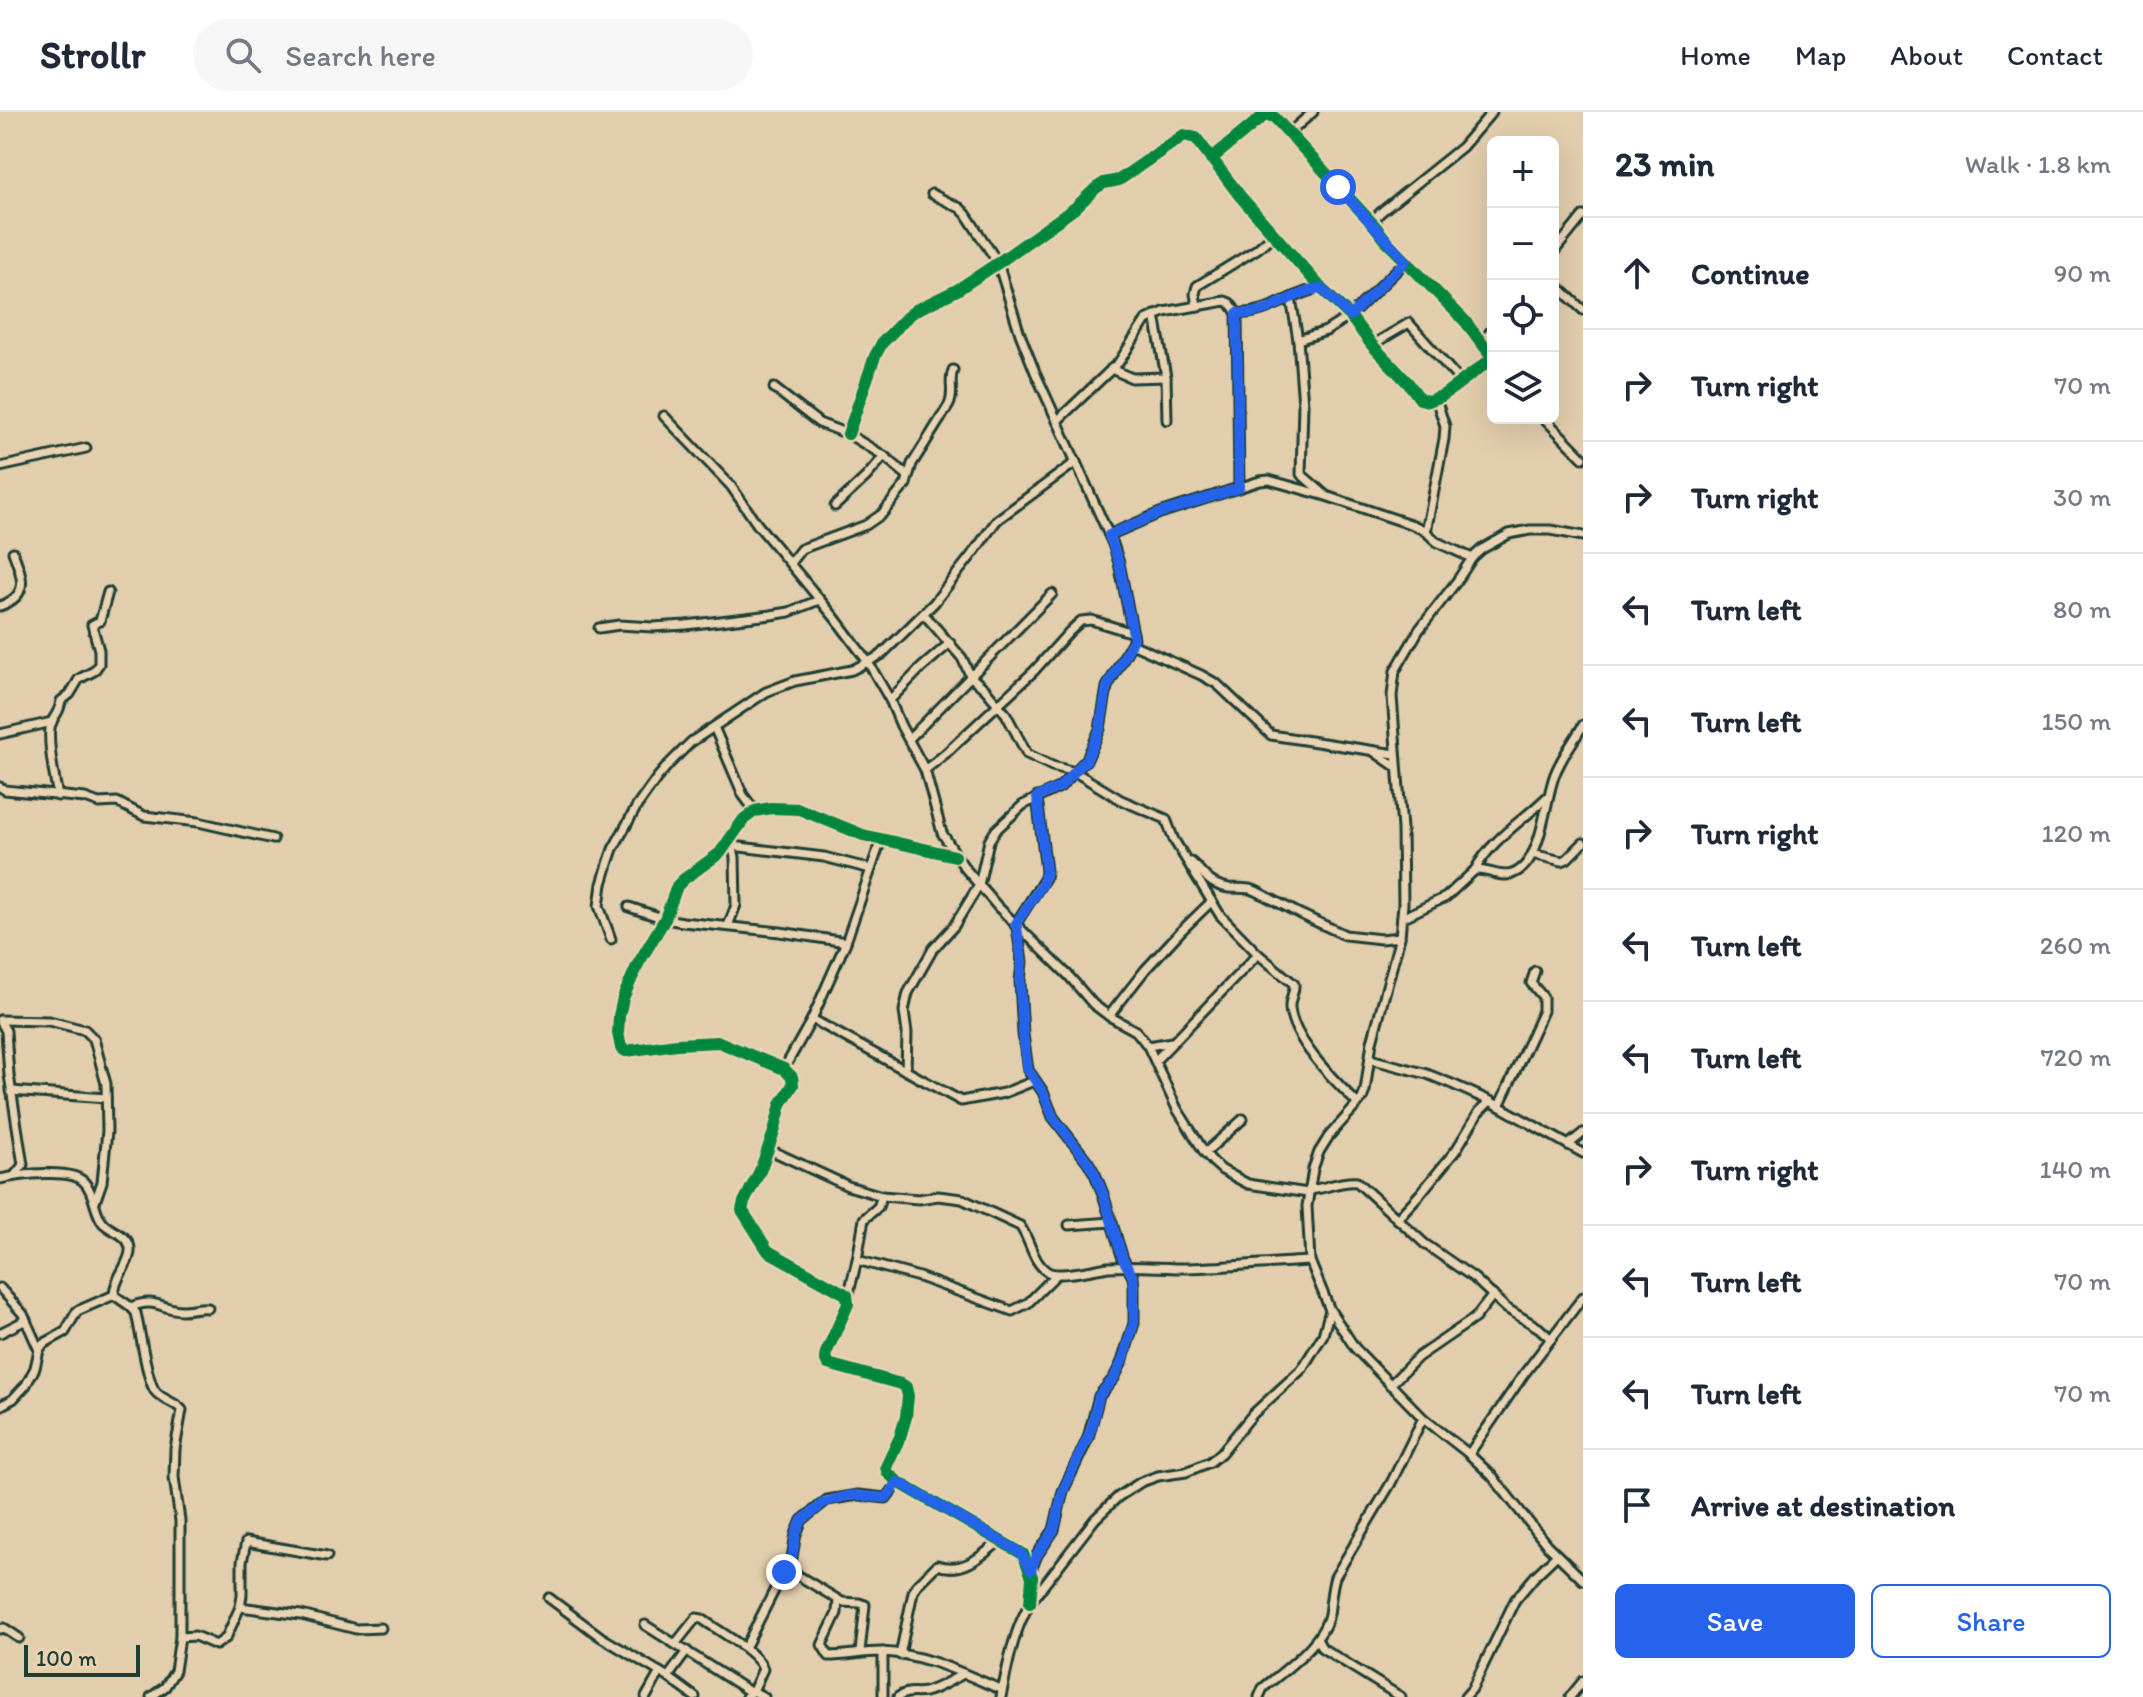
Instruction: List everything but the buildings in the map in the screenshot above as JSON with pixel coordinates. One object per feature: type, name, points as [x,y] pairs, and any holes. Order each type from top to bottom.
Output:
[{"type":"street","points":[[1289,133],[1313,112]]},
{"type":"street","points":[[1367,218],[1377,216],[1462,147],[1492,112]]},
{"type":"street","points":[[848,434],[871,365],[882,343],[916,310],[957,290],[1075,208],[1096,188],[1123,177],[1184,135],[1196,138],[1211,159],[1273,235],[1350,316],[1420,399],[1436,399],[1493,358],[1448,302],[1406,261],[1274,117],[1267,115],[1253,124],[1211,159]]},
{"type":"street","points":[[906,1071],[906,998],[933,949],[954,926],[979,885],[989,841],[996,830],[1023,805],[1060,787],[1087,759],[1100,729],[1107,687],[1132,644],[1133,633],[1119,563],[1109,535],[1020,334],[998,263],[966,214],[932,194]]},
{"type":"street","points":[[1375,226],[1377,216]]},
{"type":"street","points":[[1559,246],[1583,216]]},
{"type":"street","points":[[1197,306],[1197,286],[1257,249],[1273,235]]},
{"type":"street","points":[[1298,340],[1326,331],[1350,316],[1406,261]]},
{"type":"street","points":[[1237,313],[1257,311],[1321,288]]},
{"type":"street","points":[[1559,288],[1583,310]]},
{"type":"street","points":[[1291,298],[1298,340],[1304,427],[1301,474],[1326,496]]},
{"type":"street","points":[[1057,421],[1122,358],[1143,323],[1155,315],[1225,301],[1237,313],[1239,488]]},
{"type":"street","points":[[1155,315],[1166,377],[1167,420]]},
{"type":"street","points":[[1372,345],[1409,323],[1461,382]]},
{"type":"street","points":[[1482,343],[1487,336]]},
{"type":"street","points":[[1111,369],[1132,378],[1166,377]]},
{"type":"street","points":[[790,563],[801,549],[875,521],[906,484],[912,464],[952,398],[949,380],[953,370]]},
{"type":"street","points":[[774,388],[819,423],[848,434],[884,456],[908,476]]},
{"type":"street","points":[[1426,532],[1445,426],[1436,399]]},
{"type":"street","points":[[664,416],[731,486],[757,524],[868,662],[925,770],[942,833],[955,856],[1016,926],[1068,975],[1093,1004],[1136,1031],[1156,1060],[1177,1109],[1205,1153],[1222,1170],[1248,1184],[1308,1191],[1357,1182],[1425,1244],[1551,1339]]},
{"type":"street","points":[[1550,424],[1583,458]]},
{"type":"street","points":[[0,467],[86,448]]},
{"type":"street","points":[[835,506],[884,456]]},
{"type":"street","points":[[611,939],[599,906],[613,849],[657,778],[691,742],[780,685],[839,674],[881,655],[924,614],[997,520],[1076,462]]},
{"type":"street","points":[[1109,535],[1160,513],[1269,480],[1413,525],[1437,542],[1472,558]]},
{"type":"street","points":[[1583,536],[1530,530],[1509,534],[1493,542],[1472,558],[1419,630],[1395,671],[1392,696],[1402,829],[1400,937],[1372,1042],[1365,1091],[1319,1152],[1307,1206],[1310,1261],[1330,1310],[1355,1348],[1423,1418],[1492,1476],[1557,1555],[1583,1580]]},
{"type":"street","points":[[0,606],[14,599],[22,586],[23,579],[13,552]]},
{"type":"street","points":[[58,796],[53,770],[52,722],[60,712],[61,701],[70,694],[76,682],[94,671],[99,664],[99,650],[92,625],[100,621],[108,592]]},
{"type":"street","points":[[909,739],[1052,594]]},
{"type":"street","points":[[599,628],[686,625],[771,615],[789,612],[819,600]]},
{"type":"street","points":[[924,614],[962,658],[971,677],[998,704],[1027,754],[1052,766],[1075,772],[1121,800],[1166,819],[1174,840],[1211,902],[1228,924],[1294,984],[1289,1003],[1296,1027],[1315,1058],[1358,1104]]},
{"type":"street","points":[[925,770],[1034,671],[1081,621],[1091,620],[1133,633]]},
{"type":"street","points":[[890,700],[950,643]]},
{"type":"street","points":[[1132,644],[1217,684],[1271,735],[1395,754]]},
{"type":"street","points":[[0,734],[52,722]]},
{"type":"street","points":[[1475,870],[1507,876],[1524,867],[1543,823],[1547,796],[1563,756],[1579,740],[1583,725]]},
{"type":"street","points":[[714,727],[743,795],[755,811]]},
{"type":"street","points":[[1371,750],[1396,767]]},
{"type":"street","points":[[2,792],[85,798],[99,803],[117,802],[144,816],[198,822],[273,839]]},
{"type":"street","points":[[1402,918],[1446,897],[1475,870],[1497,840],[1547,796]]},
{"type":"street","points":[[1031,1570],[1054,1530],[1063,1491],[1091,1430],[1099,1396],[1118,1371],[1133,1329],[1133,1277],[1123,1259],[1095,1174],[1053,1117],[1043,1092],[1028,1070],[1025,1055],[1020,982],[1022,962],[1016,926],[1042,885],[1046,871],[1037,797]]},
{"type":"street","points":[[848,1297],[768,1251],[742,1206],[760,1171],[781,1104],[793,1082],[792,1077],[784,1069],[719,1042],[677,1044],[631,1052],[621,1048],[618,1033],[623,998],[638,964],[665,919],[680,883],[720,853],[731,842],[744,819],[755,811],[799,809],[863,835],[955,856]]},
{"type":"street","points":[[784,1069],[812,1019],[846,942],[881,840]]},
{"type":"street","points":[[731,842],[824,857],[871,869]]},
{"type":"street","points":[[728,926],[736,905],[735,857],[731,842]]},
{"type":"street","points":[[1532,854],[1562,861],[1583,843]]},
{"type":"street","points":[[1186,858],[1207,880],[1230,888],[1256,891],[1337,932],[1364,937],[1400,937]]},
{"type":"street","points":[[1109,1016],[1145,970],[1211,902]]},
{"type":"street","points":[[629,907],[665,919],[846,942]]},
{"type":"street","points":[[1156,1060],[1258,954]]},
{"type":"street","points":[[1499,1106],[1543,1011],[1543,997],[1531,983],[1535,971]]},
{"type":"street","points":[[812,1019],[961,1101],[1004,1093],[1034,1081]]},
{"type":"street","points":[[34,1175],[23,1165],[11,1091],[6,1031],[0,1020],[49,1021],[85,1030],[94,1039],[106,1084],[105,1159],[95,1202]]},
{"type":"street","points":[[1148,1046],[1172,1042]]},
{"type":"street","points":[[1370,1059],[1427,1074],[1490,1101],[1583,1153]]},
{"type":"street","points":[[11,1091],[106,1098]]},
{"type":"street","points":[[1397,1219],[1456,1150],[1479,1112],[1490,1101]]},
{"type":"street","points":[[1205,1153],[1243,1119]]},
{"type":"street","points":[[1568,1145],[1583,1133]]},
{"type":"street","points":[[768,1149],[848,1186],[882,1196],[962,1199],[1020,1226],[1037,1261],[1056,1275],[1128,1266],[1195,1268],[1310,1261]]},
{"type":"street","points":[[15,1175],[23,1165]]},
{"type":"street","points":[[0,1179],[15,1175],[68,1174],[78,1176],[87,1185],[100,1218],[125,1238],[130,1248],[128,1259],[116,1280],[114,1295]]},
{"type":"street","points":[[882,1196],[878,1207],[864,1219],[848,1304],[825,1358],[831,1366],[906,1387],[906,1417],[886,1467],[888,1473],[898,1482],[1023,1554],[1031,1570],[1033,1587],[1030,1603]]},
{"type":"street","points":[[1069,1225],[1112,1222]]},
{"type":"street","points":[[857,1260],[919,1277],[1012,1311],[1028,1303],[1056,1275]]},
{"type":"street","points":[[0,1288],[17,1306],[39,1345],[35,1368],[26,1385],[13,1399],[0,1406]]},
{"type":"street","points":[[114,1295],[131,1307],[137,1319],[149,1381],[154,1390],[182,1410],[174,1477],[180,1521],[180,1637],[175,1671],[165,1687],[151,1697]]},
{"type":"street","points":[[39,1345],[65,1332],[77,1311],[114,1295]]},
{"type":"street","points":[[1390,1385],[1418,1357],[1475,1318],[1493,1295]]},
{"type":"street","points":[[1469,1454],[1583,1297]]},
{"type":"street","points":[[131,1307],[150,1302],[180,1310],[208,1308]]},
{"type":"street","points":[[838,1600],[837,1613],[822,1648],[831,1657],[860,1652],[900,1655],[943,1665],[1002,1694],[1017,1627],[1030,1603],[1095,1519],[1118,1497],[1141,1482],[1199,1468],[1221,1453],[1253,1414],[1302,1369],[1323,1335],[1330,1310]]},
{"type":"street","points":[[0,1333],[26,1320]]},
{"type":"street","points":[[1259,1697],[1263,1688],[1317,1639],[1329,1614],[1335,1577],[1391,1483],[1423,1418]]},
{"type":"street","points":[[745,1648],[790,1564],[800,1523],[822,1503],[850,1495],[886,1498],[898,1482]]},
{"type":"street","points":[[900,1655],[916,1586],[937,1565],[947,1569],[972,1563],[1001,1540]]},
{"type":"street","points":[[180,1637],[195,1636],[219,1645],[226,1638],[240,1607],[246,1542],[327,1556]]},
{"type":"street","points":[[1465,1697],[1472,1689],[1515,1600],[1557,1555]]},
{"type":"street","points":[[790,1564],[799,1576],[838,1600],[865,1605],[860,1652]]},
{"type":"street","points":[[549,1598],[601,1637],[664,1674],[695,1697]]},
{"type":"street","points":[[240,1607],[301,1615],[356,1629],[381,1628]]},
{"type":"street","points":[[676,1643],[699,1618],[745,1648],[763,1667],[750,1693]]},
{"type":"street","points":[[645,1625],[750,1693],[764,1697]]},
{"type":"street","points":[[0,1629],[4,1628],[19,1638]]},
{"type":"street","points":[[1317,1639],[1322,1648],[1401,1697]]},
{"type":"street","points":[[646,1697],[687,1651]]},
{"type":"street","points":[[883,1652],[883,1697]]},
{"type":"street","points":[[898,1697],[911,1691],[925,1692],[964,1674]]},
{"type":"street","points":[[1570,1697],[1583,1681]]},
{"type":"cycle path","points":[[848,434],[875,356],[882,343],[907,317],[957,290],[1075,208],[1096,188],[1119,180],[1184,135],[1196,138],[1240,196],[1321,288],[1350,316],[1420,399],[1428,401],[1442,396],[1493,358],[1465,321],[1388,243],[1274,117],[1267,115],[1261,118],[1211,159]]},
{"type":"cycle path","points":[[955,856],[863,835],[799,809],[755,811],[744,819],[720,853],[677,886],[665,919],[638,964],[623,998],[618,1033],[621,1048],[626,1051],[719,1042],[784,1069],[792,1077],[793,1085],[781,1104],[760,1171],[742,1210],[768,1251],[847,1295],[848,1304],[826,1353],[828,1364],[906,1387],[906,1417],[886,1467],[888,1473],[898,1482],[1023,1554],[1032,1577],[1030,1603]]},
{"type":"route","points":[[784,1572],[791,1563],[802,1520],[822,1503],[850,1495],[886,1498],[898,1482],[1020,1552],[1031,1570],[1054,1530],[1063,1491],[1091,1430],[1099,1396],[1122,1362],[1134,1323],[1133,1277],[1123,1259],[1095,1174],[1053,1117],[1043,1092],[1028,1070],[1025,1055],[1020,982],[1022,962],[1015,925],[1045,878],[1037,797],[1060,787],[1087,759],[1100,729],[1107,687],[1134,639],[1119,563],[1109,535],[1160,513],[1239,488],[1237,313],[1257,311],[1321,288],[1350,316],[1406,261],[1338,187]]}]
